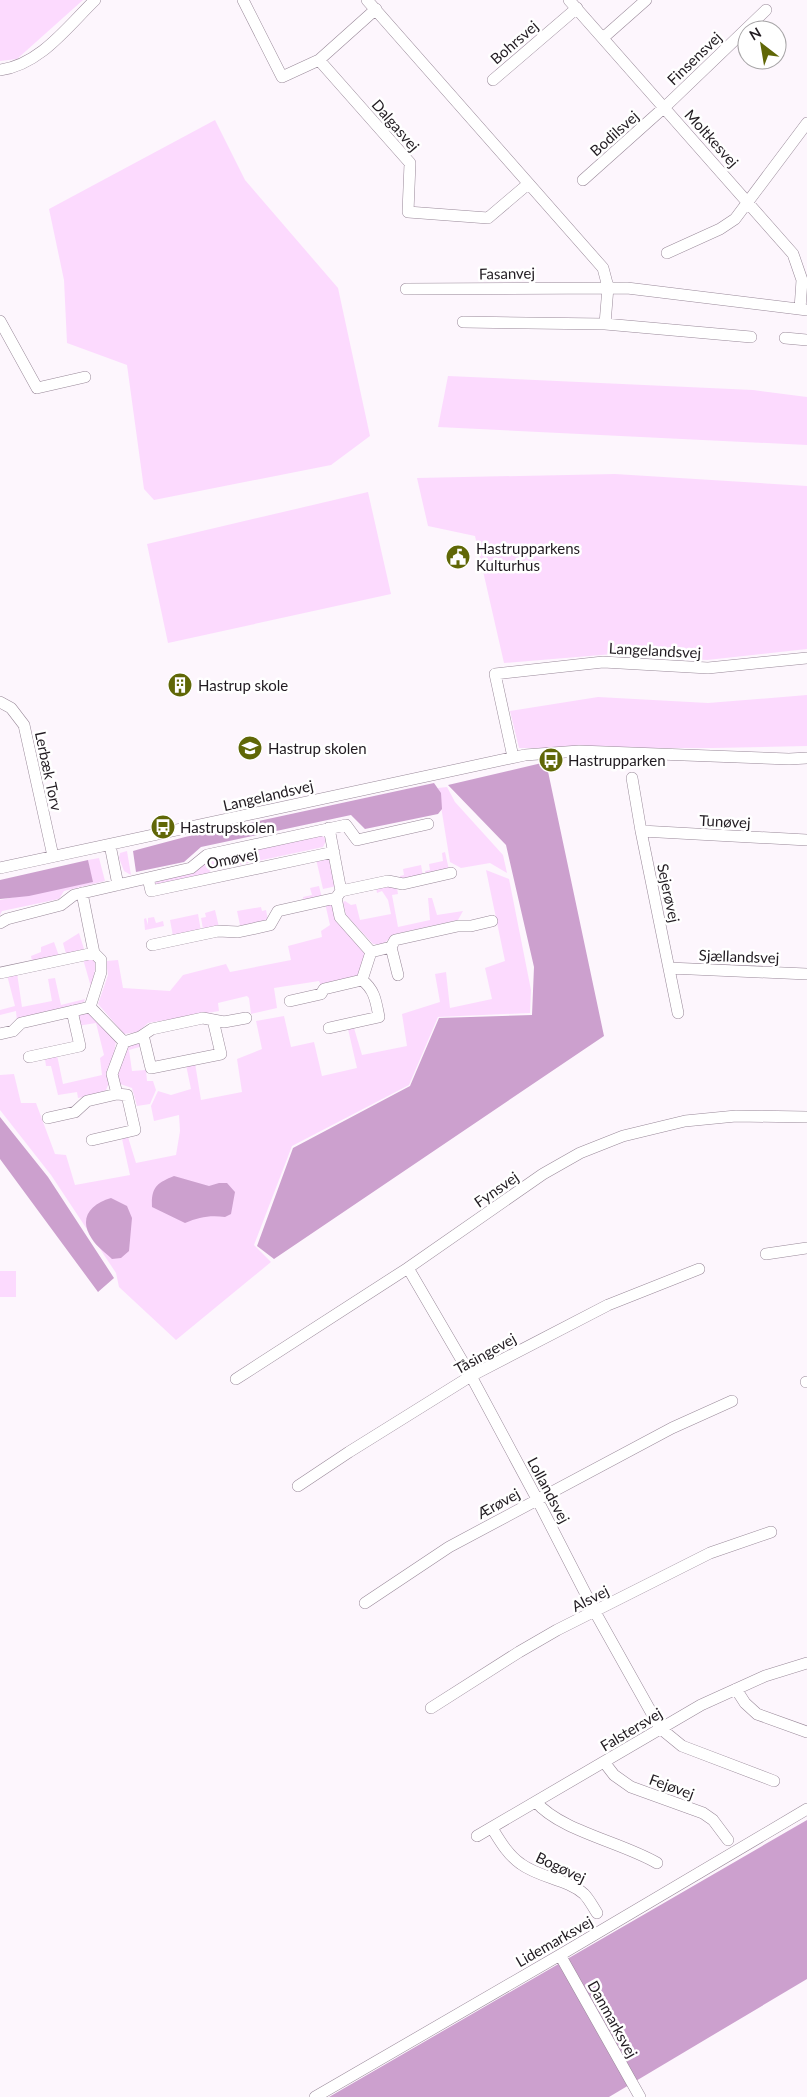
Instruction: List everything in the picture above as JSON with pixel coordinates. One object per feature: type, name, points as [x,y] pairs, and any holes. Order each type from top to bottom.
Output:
[{"type":"street","points":[[0,70],[13,68],[25,63],[40,52],[95,0]]},
{"type":"street","points":[[243,0],[282,77],[319,60],[376,9]]},
{"type":"street","points":[[367,0],[603,268],[608,287],[605,324]]},
{"type":"street","points":[[603,38],[646,0]]},
{"type":"street","name":"Moltkesvej","points":[[573,4],[793,254],[802,280],[804,310]]},
{"type":"street","name":"Bohrsvej","points":[[493,80],[573,4]]},
{"type":"street","name":"Finsensvej","points":[[664,107],[766,10]]},
{"type":"street","name":"Dalgasvej","points":[[319,60],[410,163],[408,212],[488,218],[528,184]]},
{"type":"street","name":"Bodilsvej","points":[[583,180],[664,107]]},
{"type":"street","points":[[667,253],[728,225],[749,202],[807,123]]},
{"type":"street","name":"Fasanvej","points":[[406,289],[608,287],[661,291],[804,310]]},
{"type":"street","points":[[0,321],[37,388],[85,377]]},
{"type":"street","points":[[463,322],[605,324],[751,337]]},
{"type":"street","points":[[785,338],[807,340]]},
{"type":"street","name":"Langelandsvej","points":[[512,757],[495,674],[603,662],[708,668],[807,658]]},
{"type":"street","name":"Lerbæk Torv","points":[[0,702],[11,708],[24,725],[53,856]]},
{"type":"street","name":"Langelandsvej","points":[[0,868],[512,757],[579,751],[789,760],[807,758]]},
{"type":"street","name":"Sejerøvej","points":[[632,778],[678,1013]]},
{"type":"street","name":"Omøvej","points":[[0,923],[7,919],[61,905],[74,895],[190,868],[207,855],[346,825],[356,840],[428,824]]},
{"type":"street","points":[[329,828],[334,852],[340,917],[371,952]]},
{"type":"street","name":"Tunøvej","points":[[641,831],[807,840]]},
{"type":"street","points":[[110,845],[118,885]]},
{"type":"street","name":"Omøvej","points":[[148,878],[151,891],[334,852]]},
{"type":"street","points":[[152,945],[218,931],[238,932],[270,925],[278,912],[388,881],[403,884],[451,873]]},
{"type":"street","points":[[82,893],[94,953],[101,960],[101,972],[90,1007]]},
{"type":"street","points":[[398,975],[391,947],[394,940],[458,926],[471,926],[492,921]]},
{"type":"street","points":[[371,952],[391,947]]},
{"type":"street","points":[[362,980],[371,952]]},
{"type":"street","points":[[0,973],[94,953]]},
{"type":"street","name":"Sjællandsvej","points":[[669,968],[807,974]]},
{"type":"street","points":[[290,1001],[321,994],[324,989],[362,980]]},
{"type":"street","points":[[329,1028],[380,1017],[374,994],[362,980]]},
{"type":"street","points":[[0,1034],[13,1031],[21,1023],[90,1007]]},
{"type":"street","points":[[90,1007],[124,1042]]},
{"type":"street","points":[[29,1057],[80,1046],[72,1011]]},
{"type":"street","points":[[116,1094],[112,1074],[124,1042],[143,1035],[152,1029],[203,1018],[224,1022],[246,1018]]},
{"type":"street","points":[[143,1035],[151,1068],[221,1054],[213,1020]]},
{"type":"street","points":[[48,1118],[75,1112],[88,1101],[116,1094],[127,1095],[135,1130],[92,1140]]},
{"type":"street","name":"Fynsvej","points":[[236,1379],[408,1268],[543,1174],[580,1153],[623,1136],[685,1121],[736,1116],[807,1118]]},
{"type":"street","points":[[766,1254],[807,1248]]},
{"type":"street","name":"Lollandsvej","points":[[408,1268],[471,1376],[538,1499],[596,1612],[660,1728]]},
{"type":"street","name":"Tåsingevej","points":[[298,1486],[348,1452],[471,1376],[608,1304],[699,1269]]},
{"type":"street","name":"Ærøvej","points":[[365,1603],[449,1547],[672,1428],[732,1401]]},
{"type":"street","name":"Alsvej","points":[[431,1708],[519,1652],[596,1612],[710,1553],[771,1532]]},
{"type":"street","name":"Falstersvej","points":[[478,1836],[660,1728],[736,1689],[807,1663]]},
{"type":"street","points":[[736,1689],[745,1703],[757,1714],[807,1732]]},
{"type":"street","points":[[660,1728],[682,1746],[774,1781]]},
{"type":"street","name":"Fejøvej","points":[[604,1762],[614,1774],[631,1788],[703,1813],[713,1820],[728,1840]]},
{"type":"street","points":[[536,1802],[544,1812],[561,1822],[638,1852],[657,1862]]},
{"type":"street","name":"Lidemarksvej","points":[[315,2097],[807,1809]]},
{"type":"street","name":"Bogøvej","points":[[492,1828],[506,1851],[520,1863],[531,1870],[576,1888],[586,1895],[597,1913]]},
{"type":"street","name":"Danmarksvej","points":[[560,1955],[640,2097]]},
{"type":"shaded area","points":[[0,0],[83,0],[17,59],[0,61]]},
{"type":"shaded area","points":[[215,120],[245,180],[338,288],[370,436],[331,465],[154,500],[144,489],[127,365],[67,343],[64,280],[49,209]]},
{"type":"shaded area","points":[[448,376],[753,390],[807,397],[807,445],[438,427]]},
{"type":"shaded area","points":[[615,474],[807,486],[807,649],[707,660],[613,654],[504,663],[475,536],[428,526],[417,478]]},
{"type":"shaded area","points":[[368,492],[391,594],[168,643],[147,544]]},
{"type":"shaded area","points":[[807,695],[807,746],[519,748],[510,711],[598,697],[708,703]]},
{"type":"shaded area","points":[[546,762],[604,1036],[274,1259],[257,1246],[293,1148],[410,1086],[439,1018],[532,1015],[534,967],[506,845],[448,785]]},
{"type":"shaded area","points":[[434,783],[441,793],[442,809],[438,814],[365,829],[351,815],[201,847],[184,862],[136,872],[133,851],[185,837]]},
{"type":"shaded area","points":[[447,787],[455,802],[503,855],[507,873],[490,863],[461,868],[450,862],[438,788]]},
{"type":"shaded area","points":[[319,835],[324,837],[326,841],[323,847],[210,871],[209,874],[156,886],[155,881],[207,860]]},
{"type":"shaded area","points":[[127,851],[131,875],[124,871],[119,858],[120,853]]},
{"type":"shaded area","points":[[445,852],[449,870],[426,875],[425,871],[430,870],[429,864],[443,861],[442,853]]},
{"type":"shaded area","points":[[326,857],[329,859],[337,886],[323,889],[316,859]]},
{"type":"shaded area","points":[[99,858],[105,881],[64,891],[59,899],[2,911],[0,915],[0,900],[92,882],[88,860]]},
{"type":"shaded area","points":[[88,860],[93,882],[29,896],[0,899],[0,880]]},
{"type":"shaded area","points":[[421,865],[423,876],[400,879],[400,876],[404,875],[403,869]]},
{"type":"shaded area","points":[[486,870],[509,879],[531,990],[530,1013],[438,1017],[409,1085],[292,1146],[254,1245],[271,1262],[176,1340],[119,1287],[116,1273],[51,1175],[0,1110],[0,1075],[14,1074],[21,1103],[36,1103],[55,1154],[66,1155],[75,1185],[130,1175],[122,1139],[128,1137],[136,1163],[176,1155],[180,1131],[179,1115],[154,1121],[151,1106],[158,1091],[171,1095],[191,1089],[186,1065],[195,1063],[201,1100],[242,1092],[237,1059],[262,1049],[256,1021],[284,1016],[291,1047],[314,1042],[322,1076],[357,1068],[348,1029],[354,1028],[362,1055],[407,1046],[402,1014],[440,1002],[435,974],[446,972],[450,1008],[492,999],[485,968],[505,961]]},
{"type":"shaded area","points":[[389,884],[397,888],[398,894],[392,895],[398,927],[430,920],[428,898],[432,898],[437,915],[463,911],[458,920],[395,934],[383,944],[373,944],[346,915],[343,902],[345,901],[351,905],[356,904],[360,920],[391,914],[388,900],[382,891],[377,893],[376,887]]},
{"type":"shaded area","points":[[319,886],[322,898],[304,902],[303,897],[312,895],[310,888]]},
{"type":"shaded area","points":[[336,900],[367,953],[357,977],[321,986],[319,981],[274,988],[277,1008],[251,1014],[249,998],[247,996],[218,1003],[219,1011],[148,1023],[138,1032],[124,1034],[98,1004],[108,975],[106,961],[118,960],[123,988],[170,991],[183,975],[226,964],[230,972],[291,960],[288,946],[322,937],[321,931],[330,925],[325,903]]},
{"type":"shaded area","points":[[261,907],[262,911],[266,910],[268,920],[243,927],[240,925],[237,911]]},
{"type":"shaded area","points":[[215,910],[219,927],[203,929],[201,918],[206,917],[205,913]]},
{"type":"shaded area","points":[[198,914],[201,931],[173,936],[170,920]]},
{"type":"shaded area","points":[[154,917],[156,923],[163,921],[164,926],[145,930],[144,919],[146,918],[148,925],[148,918]]},
{"type":"shaded area","points":[[79,933],[84,949],[66,954],[63,943]]},
{"type":"shaded area","points":[[54,942],[59,956],[32,961],[31,956],[41,952],[41,947]]},
{"type":"shaded area","points":[[94,957],[97,961],[91,987],[83,959]]},
{"type":"shaded area","points":[[17,973],[22,1007],[52,1001],[48,979],[55,978],[61,1005],[85,999],[84,1002],[17,1021],[16,1011],[0,1015],[0,1010],[15,1006],[7,975]]},
{"type":"shaded area","points":[[89,1011],[116,1041],[110,1081],[105,1092],[78,1098],[77,1092],[58,1095],[51,1066],[46,1066],[45,1059],[57,1055],[63,1084],[102,1075],[100,1058],[104,1055],[96,1023],[77,1026],[75,1013]]},
{"type":"shaded area","points":[[140,1043],[143,1046],[129,1050],[132,1071],[146,1070],[147,1081],[153,1081],[156,1090],[150,1104],[137,1106],[132,1088],[120,1084],[117,1071],[127,1044]]},
{"type":"shaded area","points":[[0,1117],[48,1177],[114,1278],[98,1292],[0,1159]]},
{"type":"shaded area","points":[[174,1176],[209,1186],[227,1183],[235,1192],[231,1214],[225,1217],[205,1217],[185,1223],[152,1207],[156,1187]]},
{"type":"shaded area","points":[[111,1198],[127,1206],[132,1218],[129,1251],[121,1258],[112,1259],[94,1242],[86,1225],[88,1213],[92,1208]]},
{"type":"shaded area","points":[[0,1271],[16,1271],[16,1297],[0,1297]]},
{"type":"shaded area","points":[[807,1820],[807,1979],[609,2097],[329,2097]]},
{"type":"place","name":"Hastrupparkens Kulturhus","points":[[458,557]]},
{"type":"place","name":"Hastrup skole","points":[[180,685]]},
{"type":"place","name":"Hastrup skolen","points":[[250,748]]},
{"type":"place","name":"Hastrupparken","points":[[551,760]]},
{"type":"place","name":"Hastrupskolen","points":[[163,827]]}]
